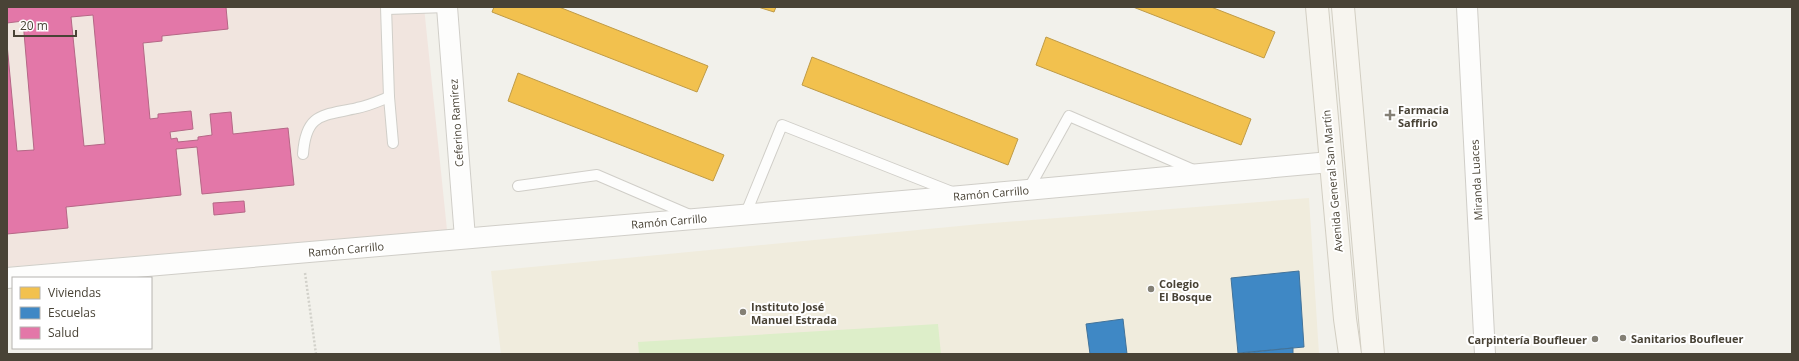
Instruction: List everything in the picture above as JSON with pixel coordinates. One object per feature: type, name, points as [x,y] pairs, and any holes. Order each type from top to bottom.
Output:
[{"type":"main road","name":"Avenida General San Martín","points":[[1317,7],[1330,162],[1345,319],[1350,354]]},
{"type":"main road","points":[[1343,7],[1373,354]]},
{"type":"street","name":"Ceferino Ramírez","points":[[447,7],[465,238]]},
{"type":"street","name":"Miranda Luaces","points":[[1467,7],[1485,354]]},
{"type":"street","name":"Ramón Carrillo","points":[[19,277],[746,213],[961,196],[1330,162]]},
{"type":"lane","points":[[393,143],[389,97],[386,8],[447,7]]},
{"type":"lane","points":[[303,154],[304,141],[311,125],[320,116],[362,107],[389,97]]},
{"type":"lane","points":[[1028,190],[1069,116],[1202,173]]},
{"type":"lane","points":[[746,213],[782,125],[961,196]]},
{"type":"lane","points":[[518,186],[597,175],[697,218]]},
{"type":"path","points":[[302,253],[316,354]]},
{"type":"shaded area","points":[[7,7],[424,7],[447,230],[7,267]]},
{"type":"shaded area","points":[[1309,198],[1319,354],[501,354],[491,271],[980,224]]},
{"type":"green space","points":[[938,324],[941,354],[639,354],[638,342]]},
{"type":"building: Viviendas","points":[[494,7],[559,7],[708,66],[697,92],[492,12]]},
{"type":"building: Viviendas","points":[[758,7],[776,7],[774,12]]},
{"type":"building: Viviendas","points":[[1133,7],[1211,7],[1275,32],[1264,58]]},
{"type":"building: Viviendas","points":[[1046,37],[1251,119],[1241,145],[1036,65]]},
{"type":"building: Viviendas","points":[[812,57],[1018,139],[1008,165],[802,85]]},
{"type":"building: Viviendas","points":[[518,73],[724,155],[713,181],[508,101]]},
{"type":"building: Escuelas","points":[[1299,271],[1304,347],[1238,353],[1231,278]]},
{"type":"building: Escuelas","points":[[1123,319],[1127,354],[1090,354],[1086,324]]},
{"type":"building: Escuelas","points":[[1293,348],[1293,354],[1244,354],[1244,353]]},
{"type":"building: Salud","points":[[7,7],[226,7],[228,29],[162,36],[162,41],[143,43],[150,119],[158,118],[158,114],[191,111],[193,129],[170,132],[171,139],[177,138],[178,142],[198,140],[198,137],[212,135],[210,114],[231,112],[233,134],[288,128],[294,185],[202,194],[197,147],[176,149],[181,195],[66,207],[68,228],[7,234],[7,44],[17,151],[34,150],[23,21],[7,23]],"holes":[[[93,15],[105,144],[84,146],[71,17]]]},
{"type":"building: Salud","points":[[244,201],[245,212],[214,215],[213,203]]},
{"type":"place","name":"Farmacia Saffirio","points":[[1390,115]]},
{"type":"place","name":"Colegio El Bosque","points":[[1151,289]]},
{"type":"place","name":"Instituto José Manuel Estrada","points":[[743,312]]},
{"type":"place","name":"Sanitarios Boufleuer","points":[[1623,338]]},
{"type":"place","name":"Carpintería Boufleuer","points":[[1595,339]]}]
